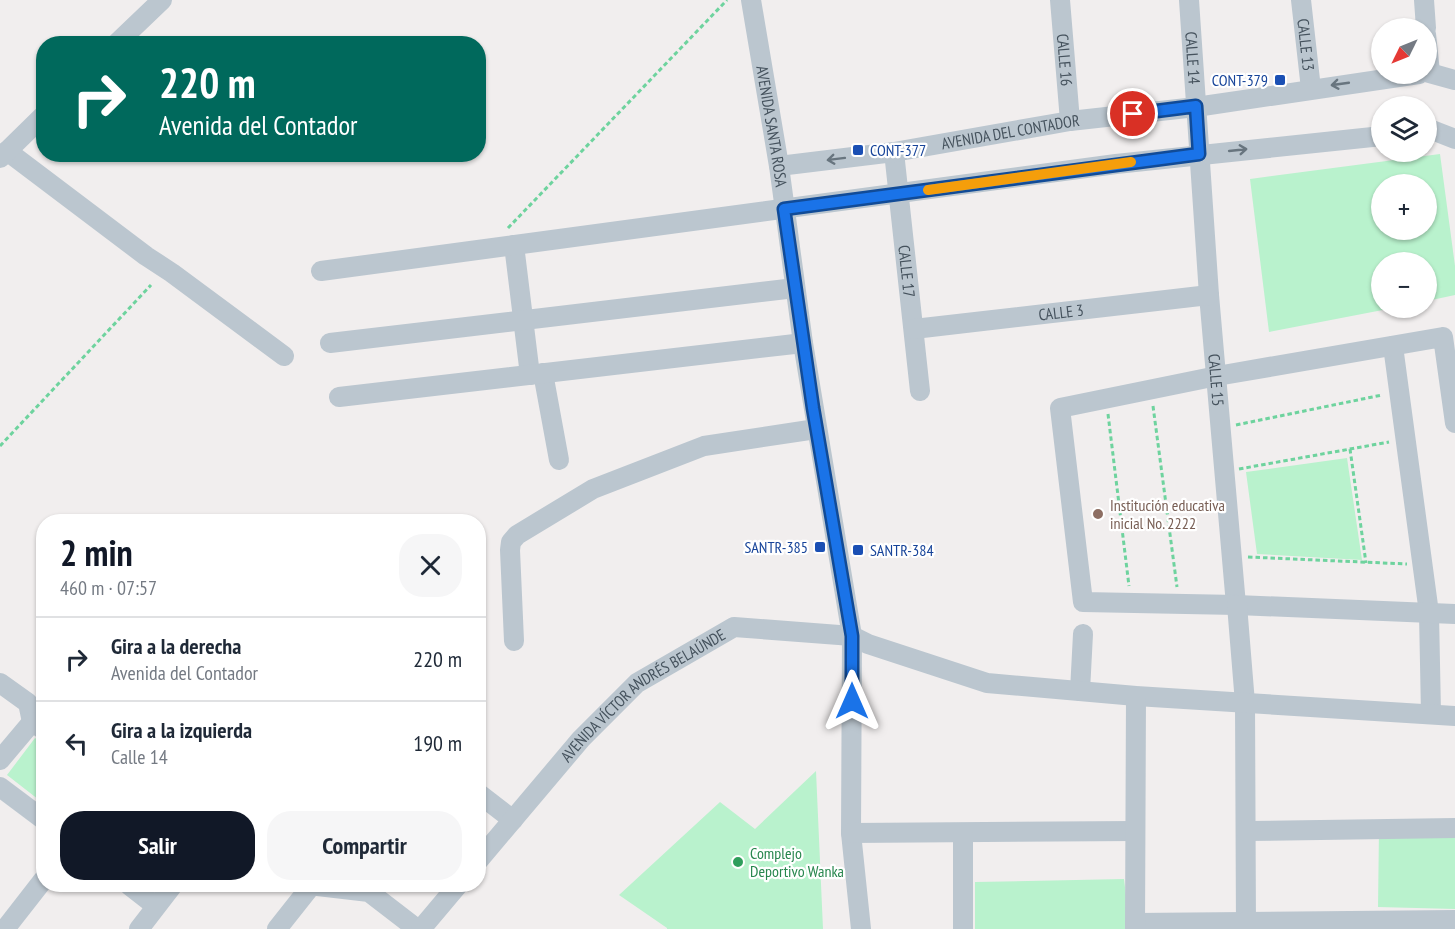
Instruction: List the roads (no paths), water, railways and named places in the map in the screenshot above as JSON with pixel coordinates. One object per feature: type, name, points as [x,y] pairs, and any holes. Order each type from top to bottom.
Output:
[{"type":"street","points":[[124,36],[162,0]]},
{"type":"street","name":"AVENIDA SANTA ROSA","points":[[751,0],[779,166],[816,429],[852,636],[851,833],[861,929]]},
{"type":"street","name":"CALLE 16","points":[[1060,0],[1070,121]]},
{"type":"street","name":"CALLE 14","points":[[1189,0],[1199,154]]},
{"type":"street","name":"CALLE 13","points":[[1301,0],[1311,88]]},
{"type":"street","points":[[1424,0],[1425,18]]},
{"type":"street","name":"AVENIDA DEL CONTADOR","points":[[1437,76],[1455,80]]},
{"type":"street","name":"AVENIDA DEL CONTADOR","points":[[779,166],[894,152],[1070,121],[1196,106],[1371,80]]},
{"type":"street","points":[[36,123],[4,155],[284,356]]},
{"type":"street","points":[[1437,132],[1455,139]]},
{"type":"street","points":[[321,271],[1199,154],[1371,136]]},
{"type":"street","name":"CALLE 17","points":[[894,152],[920,391]]},
{"type":"street","name":"CALLE 15","points":[[1199,154],[1209,295],[1245,703],[1246,925]]},
{"type":"street","points":[[514,245],[524,320],[559,460]]},
{"type":"street","points":[[330,343],[795,288]]},
{"type":"street","name":"CALLE 3","points":[[914,329],[1209,295]]},
{"type":"street","points":[[1455,423],[1443,337],[1217,376],[1060,408],[1083,602],[1237,605],[1455,614]]},
{"type":"street","points":[[339,397],[803,343]]},
{"type":"street","points":[[1392,346],[1424,565],[1429,613],[1431,714]]},
{"type":"street","points":[[514,641],[510,550],[511,542],[517,535],[592,489],[704,446],[816,429]]},
{"type":"street","name":"AVENIDA VÍCTOR ANDRÉS BELAÚNDE","points":[[486,852],[581,739],[637,683],[734,627],[852,636],[868,644],[987,683],[1136,696],[1455,716]]},
{"type":"street","points":[[1080,691],[1083,634]]},
{"type":"street","points":[[0,683],[28,703],[36,721]]},
{"type":"street","points":[[1136,696],[1135,926],[1455,920]]},
{"type":"street","points":[[0,760],[36,728]]},
{"type":"street","points":[[0,787],[36,814]]},
{"type":"street","points":[[486,799],[513,820]]},
{"type":"street","points":[[1246,831],[1455,828]]},
{"type":"street","points":[[851,833],[1135,831]]},
{"type":"street","points":[[963,833],[963,929]]},
{"type":"street","points":[[5,929],[36,889]]},
{"type":"street","points":[[138,892],[156,906]]},
{"type":"street","points":[[139,929],[167,892]]},
{"type":"street","points":[[277,929],[305,892]]},
{"type":"street","points":[[369,892],[419,929],[452,892]]},
{"type":"place","name":"CONT-379","points":[[1280,80]]},
{"type":"place","name":"CONT-377","points":[[858,150]]},
{"type":"place","name":"Institución educativa inicial No. 2222","points":[[1098,514]]},
{"type":"place","name":"SANTR-385","points":[[820,547]]},
{"type":"place","name":"SANTR-384","points":[[858,550]]},
{"type":"place","name":"Complejo Deportivo Wanka","points":[[738,862]]}]
